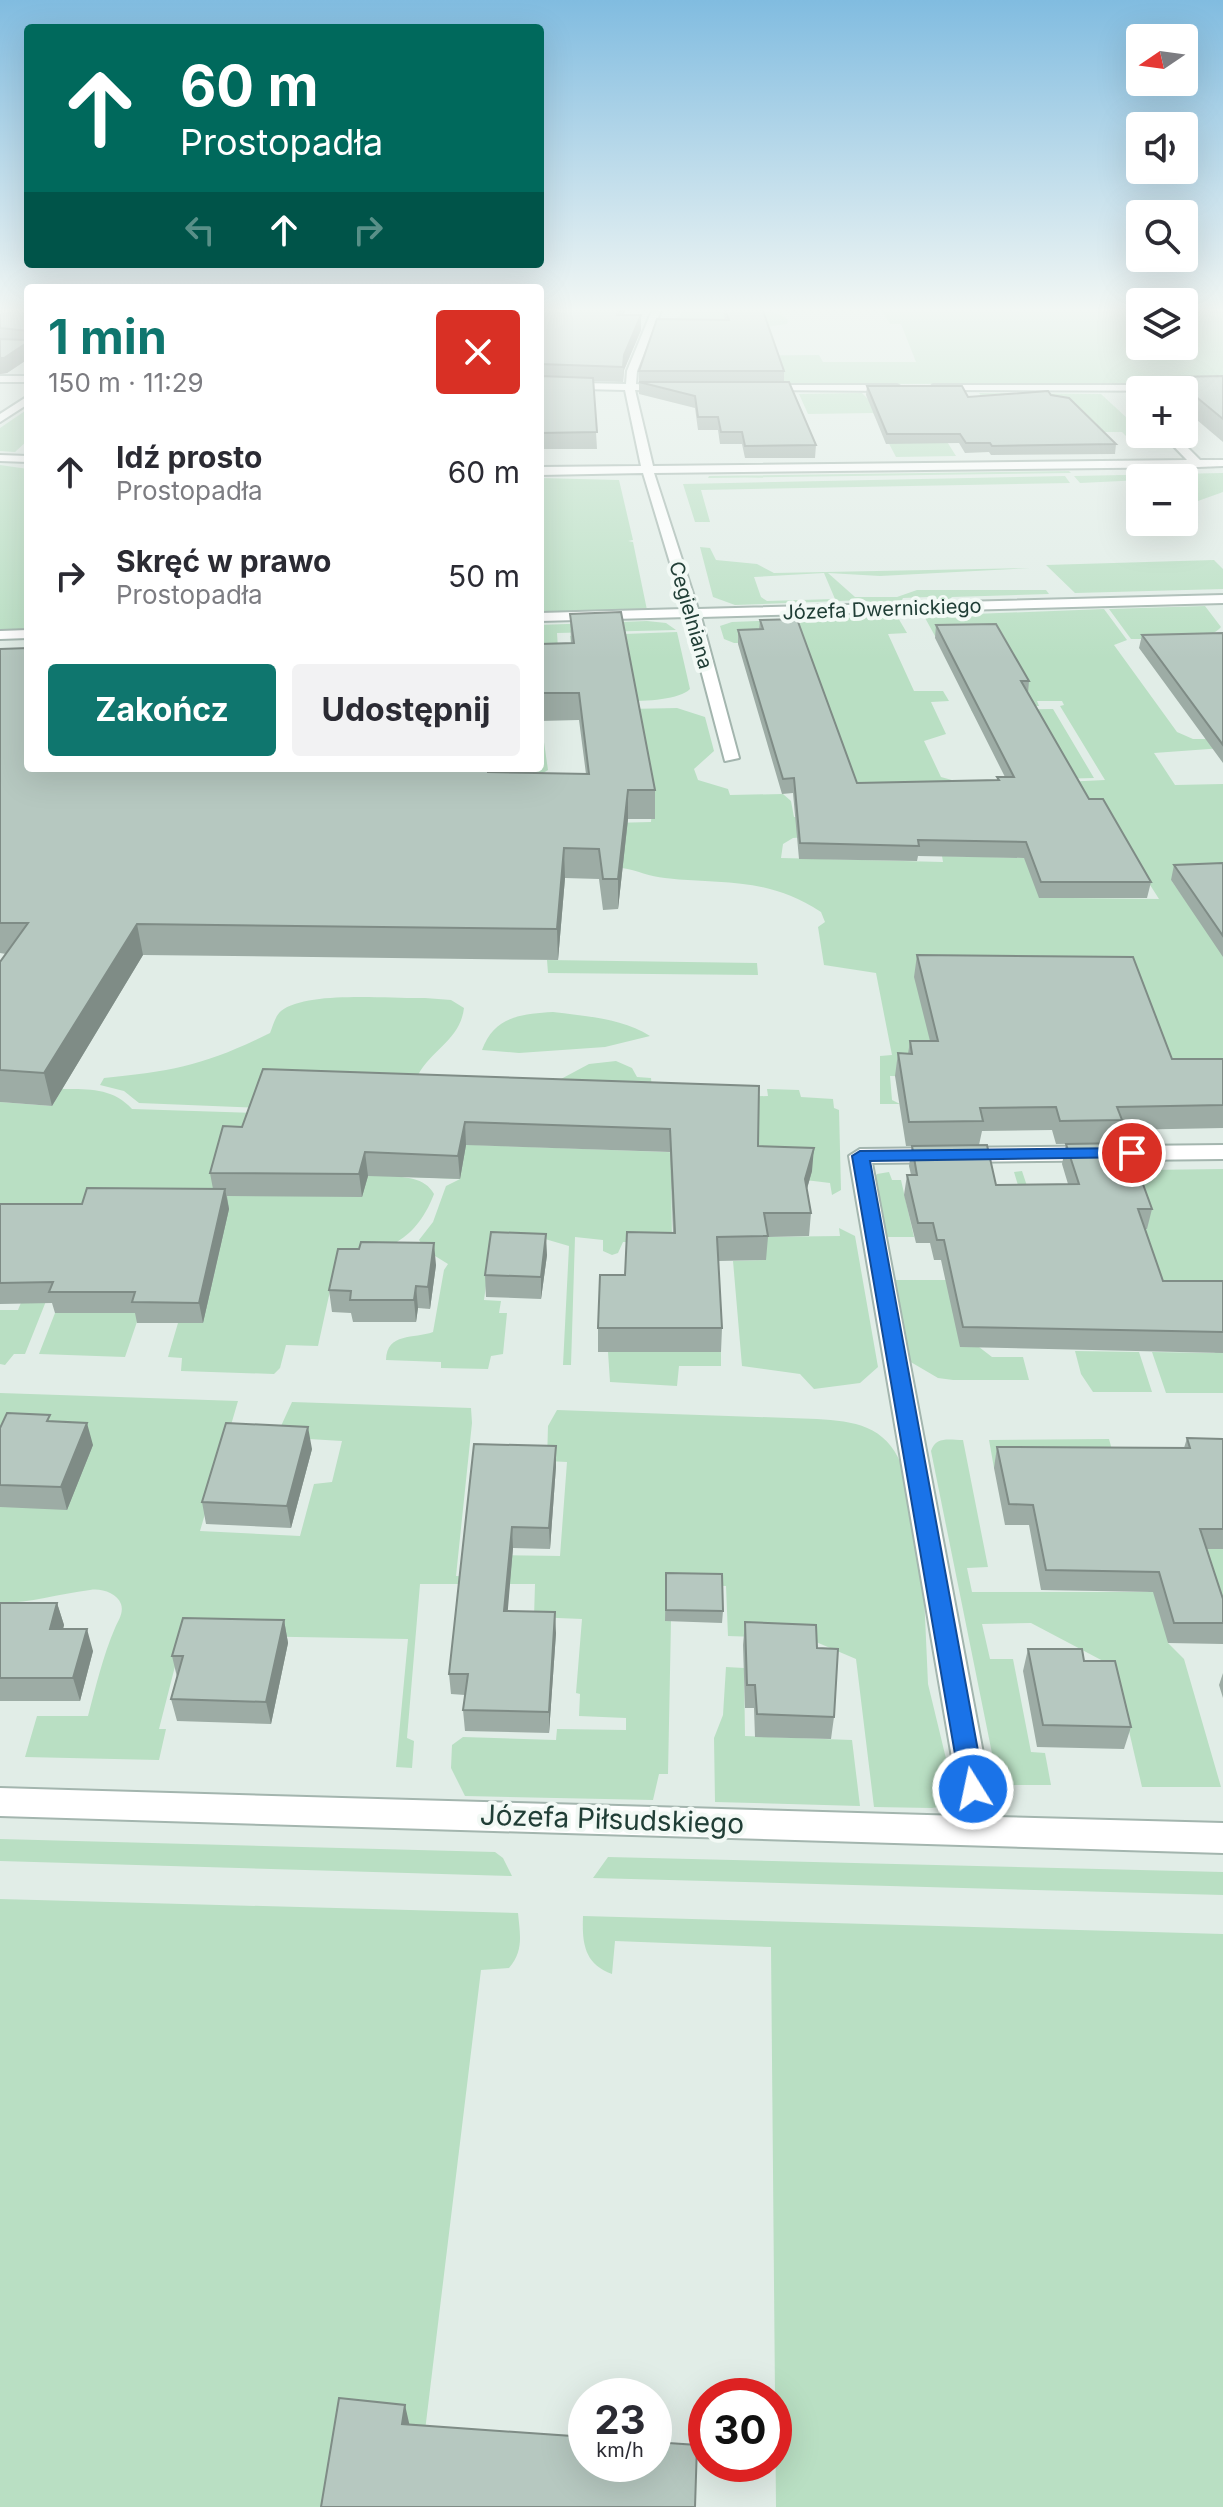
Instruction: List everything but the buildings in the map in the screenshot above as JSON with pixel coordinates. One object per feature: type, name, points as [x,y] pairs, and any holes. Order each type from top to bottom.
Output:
[{"type":"street","name":"Cegielniana","points":[[637,425],[648,472],[693,614],[731,758]]},
{"type":"street","points":[[1182,448],[1198,464],[1223,463]]},
{"type":"street","points":[[0,458],[24,459]]},
{"type":"street","points":[[544,471],[1126,465]]},
{"type":"street","name":"Józefa Dwernickiego","points":[[544,617],[1223,599]]},
{"type":"street","points":[[0,635],[24,634]]},
{"type":"street","points":[[981,1830],[860,1156],[1223,1152]]},
{"type":"street","name":"Józefa Piłsudskiego","points":[[0,1802],[1223,1838]]},
{"type":"green space","points":[[4,425],[24,425],[24,444],[15,452],[0,451],[0,428]]},
{"type":"green space","points":[[879,425],[937,425],[956,456],[896,457]]},
{"type":"green space","points":[[1035,425],[1126,425],[1126,436],[1122,432],[1075,432]]},
{"type":"green space","points":[[0,465],[24,468],[24,630],[0,630]]},
{"type":"green space","points":[[1071,473],[708,478],[709,476]]},
{"type":"green space","points":[[1223,473],[1223,492],[1198,501],[1198,474]]},
{"type":"green space","points":[[1126,475],[1126,481],[1080,483],[1074,476]]},
{"type":"green space","points":[[1065,476],[1070,483],[701,490],[710,522],[695,522],[683,484]]},
{"type":"green space","points":[[544,478],[619,480],[633,540],[628,541],[633,542],[647,610],[544,613]]},
{"type":"green space","points":[[700,547],[710,548],[716,560],[757,564],[774,573],[1030,568],[880,576],[828,573],[855,597],[897,597],[917,590],[1046,590],[1049,594],[952,597],[947,602],[928,597],[903,598],[900,604],[874,605],[864,600],[735,605],[713,597]],"holes":[[[824,573],[835,599],[767,601],[761,597],[754,577]]]},
{"type":"green space","points":[[1214,560],[1223,569],[1223,589],[1075,593],[1046,565]]},
{"type":"green space","points":[[1205,606],[1221,627],[1203,637],[1179,640],[1131,639],[1109,609]]},
{"type":"green space","points":[[1104,609],[1127,640],[1114,645],[1177,732],[1193,739],[1223,739],[1223,748],[1154,753],[1175,785],[1223,784],[1223,878],[1171,880],[1223,954],[1223,1082],[890,1076],[892,1100],[900,1104],[880,1104],[880,1056],[892,1055],[876,973],[824,965],[818,927],[825,922],[821,912],[782,892],[745,884],[659,877],[622,868],[0,809],[0,760],[24,767],[24,772],[497,777],[497,772],[544,772],[544,742],[548,770],[540,775],[573,824],[651,822],[653,797],[579,710],[677,708],[705,717],[714,751],[694,769],[698,780],[728,789],[730,795],[783,794],[791,801],[794,817],[831,817],[806,837],[793,838],[783,844],[781,858],[943,862],[942,856],[1024,858],[1071,898],[1159,899],[1103,811],[1043,783],[1105,780],[1060,706],[1064,705],[1062,701],[1037,701],[1039,706],[970,707],[986,697],[1030,695],[991,626],[954,636],[935,636],[924,616]]},
{"type":"green space","points":[[897,616],[907,633],[888,634],[914,691],[943,691],[949,701],[931,702],[946,734],[924,741],[941,777],[959,782],[804,794],[762,643],[734,643],[724,639],[720,626],[732,622]]},
{"type":"green space","points":[[647,621],[666,623],[676,630],[557,633],[558,648],[544,654],[544,625]]},
{"type":"green space","points":[[677,632],[690,689],[669,698],[654,700],[578,701],[570,636]]},
{"type":"green space","points":[[1053,709],[1094,778],[1018,780],[971,710]]},
{"type":"green space","points":[[547,960],[757,963],[758,975],[548,973]]},
{"type":"green space","points":[[329,998],[451,1000],[464,1008],[457,1028],[418,1075],[261,1108],[139,1103],[124,1091],[100,1085],[104,1078],[170,1069],[227,1053],[270,1033],[279,1013],[293,1004]]},
{"type":"green space","points":[[553,1012],[615,1022],[650,1036],[605,1047],[519,1053],[482,1050],[494,1030],[510,1019]]},
{"type":"green space","points":[[616,1061],[632,1068],[637,1077],[651,1078],[653,1099],[768,1096],[767,1089],[799,1090],[801,1097],[833,1099],[834,1108],[839,1110],[841,1190],[832,1195],[830,1183],[671,1164],[672,1242],[623,1242],[618,1253],[612,1255],[603,1251],[603,1240],[575,1237],[571,1365],[563,1365],[569,1246],[545,1239],[492,1243],[484,1300],[501,1301],[499,1313],[507,1313],[503,1354],[491,1356],[488,1369],[441,1368],[441,1362],[386,1360],[391,1345],[396,1341],[433,1332],[444,1270],[448,1264],[427,1251],[419,1240],[433,1222],[446,1186],[460,1179],[387,1176],[414,1179],[430,1188],[434,1194],[426,1211],[417,1225],[395,1243],[335,1268],[318,1346],[286,1345],[280,1368],[274,1374],[181,1371],[182,1358],[168,1357],[178,1323],[212,1283],[220,1248],[85,1203],[25,1354],[14,1354],[5,1365],[0,1364],[0,1310],[18,1310],[44,1246],[0,1224],[0,1102],[52,1106],[62,1089],[91,1090],[109,1093],[132,1109],[259,1113],[362,1141],[720,1154],[561,1079],[589,1064]]},
{"type":"green space","points":[[1223,1169],[1223,1393],[1166,1393],[1152,1352],[1215,1353],[1198,1302],[1116,1280],[1065,1171]]},
{"type":"green space","points":[[1022,1171],[1030,1195],[979,1347],[992,1357],[1023,1357],[1029,1380],[938,1378],[909,1361],[891,1280],[999,1280],[1021,1195],[1014,1172]]},
{"type":"green space","points":[[889,1172],[892,1180],[901,1180],[914,1237],[883,1237],[871,1182],[877,1174]]},
{"type":"green space","points":[[839,1228],[855,1236],[878,1367],[860,1383],[814,1389],[800,1374],[742,1366],[733,1261],[766,1260],[762,1237],[840,1236]]},
{"type":"green space","points":[[55,1313],[140,1313],[125,1357],[39,1354]]},
{"type":"green space","points":[[1075,1351],[1139,1352],[1152,1392],[1093,1392],[1081,1374]]},
{"type":"green space","points":[[608,1352],[721,1352],[721,1366],[679,1366],[677,1386],[610,1382]]},
{"type":"green space","points":[[0,1393],[238,1401],[200,1531],[300,1536],[314,1484],[332,1482],[342,1441],[276,1437],[292,1402],[471,1408],[456,1576],[490,1577],[492,1555],[560,1556],[567,1462],[547,1461],[548,1426],[557,1410],[817,1419],[867,1428],[887,1441],[901,1464],[924,1594],[928,1684],[949,1771],[948,1794],[938,1807],[874,1807],[856,1659],[809,1639],[728,1636],[726,1586],[666,1584],[666,1621],[671,1621],[668,1774],[659,1774],[653,1800],[465,1796],[451,1768],[452,1745],[463,1737],[556,1740],[557,1729],[626,1730],[626,1718],[579,1716],[580,1694],[576,1693],[582,1619],[534,1617],[535,1584],[420,1584],[407,1738],[414,1741],[412,1768],[396,1767],[408,1639],[239,1636],[184,1631],[159,1729],[166,1729],[159,1760],[25,1757],[37,1716],[88,1716],[122,1607],[112,1594],[94,1590],[0,1603]]},
{"type":"green space","points":[[1109,1439],[1133,1525],[1223,1549],[1223,1603],[1168,1643],[1184,1659],[1221,1787],[1142,1787],[1116,1675],[1105,1662],[1031,1623],[982,1624],[990,1659],[1013,1659],[1031,1752],[1045,1753],[1051,1785],[1000,1785],[996,1773],[931,1451],[940,1441],[963,1440],[988,1567],[967,1568],[972,1592],[1149,1592],[994,1468],[989,1440]]},
{"type":"green space","points":[[726,1667],[744,1668],[745,1736],[852,1740],[860,1806],[715,1802],[714,1738],[723,1715]]},
{"type":"green space","points":[[0,1839],[495,1852],[503,1858],[512,1876],[0,1861]]},
{"type":"green space","points":[[608,1857],[1223,1872],[1223,1895],[593,1878]]},
{"type":"green space","points":[[0,1899],[518,1913],[520,1942],[514,1962],[509,1968],[481,1970],[424,2439],[404,2507],[0,2507]]},
{"type":"green space","points":[[583,1916],[1223,1934],[1223,2507],[776,2507],[776,2482],[792,2482],[792,2378],[775,2378],[771,1947],[615,1941],[612,1974],[590,1958],[583,1935]]},
{"type":"route","points":[[973,1789],[860,1156],[1132,1153]]}]
